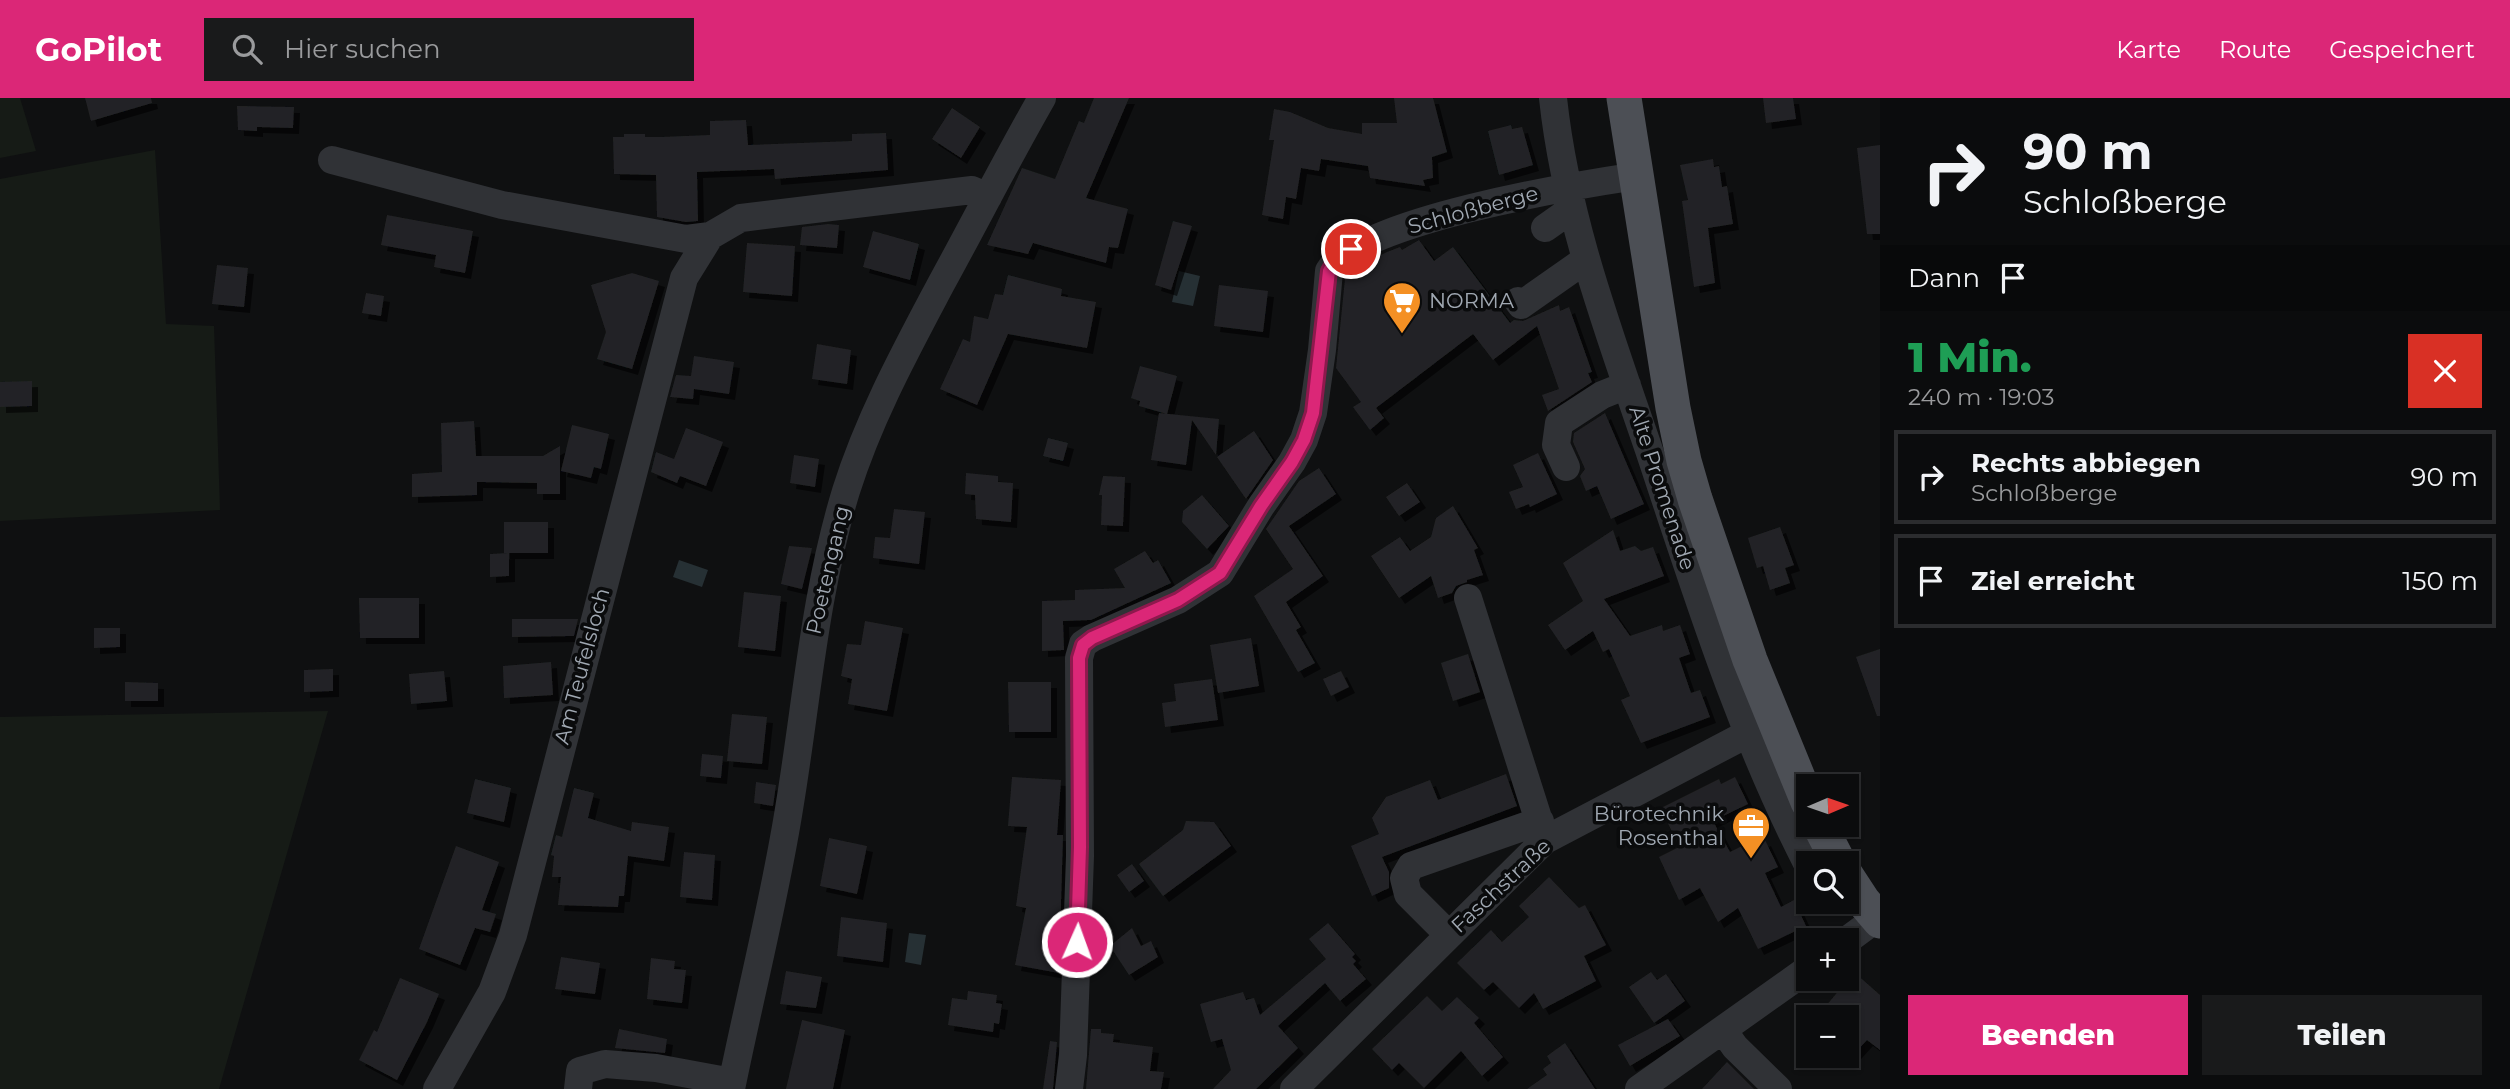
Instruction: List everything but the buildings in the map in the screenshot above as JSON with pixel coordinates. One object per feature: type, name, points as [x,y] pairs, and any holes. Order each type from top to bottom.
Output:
[{"type":"main road","name":"Alte Promenade","points":[[1625,98],[1673,408],[1695,499],[1750,660],[1797,774]]},
{"type":"main road","points":[[1859,892],[1879,919]]},
{"type":"street","name":"Poetengang","points":[[578,1089],[580,1071],[606,1065],[656,1068],[732,1086],[778,874],[814,626],[846,490],[885,390],[1042,98]]},
{"type":"street","name":"Alte Promenade","points":[[1553,98],[1571,199],[1587,262],[1627,385],[1747,734],[1800,851]]},
{"type":"street","name":"Am Teufelsloch","points":[[332,160],[502,205],[686,239],[710,236],[741,218],[972,190],[988,197]]},
{"type":"street","name":"Schloßberge","points":[[1069,1089],[1073,1055],[1080,856],[1079,658],[1083,645],[1092,638],[1178,600],[1220,573],[1304,440],[1313,413],[1322,350],[1327,284],[1329,271],[1335,260],[1376,237],[1461,217],[1537,192],[1571,199],[1637,176]]},
{"type":"street","points":[[1545,228],[1562,216],[1571,199]]},
{"type":"street","name":"Am Teufelsloch","points":[[437,1089],[492,992],[513,935],[684,278],[710,236]]},
{"type":"street","points":[[1518,301],[1521,305],[1578,265],[1587,262]]},
{"type":"street","points":[[1566,467],[1556,445],[1559,423],[1602,395],[1627,385]]},
{"type":"street","points":[[1449,935],[1408,894],[1404,878],[1411,866],[1543,831],[1468,598]]},
{"type":"street","name":"Faschstraße","points":[[1294,1089],[1449,935],[1543,831],[1747,734]]},
{"type":"street","points":[[1859,932],[1879,919]]},
{"type":"street","points":[[1639,1089],[1796,978]]},
{"type":"street","points":[[1723,1030],[1735,1047],[1778,1089]]},
{"type":"shaded area","points":[[0,98],[20,98],[36,151],[0,158]]},
{"type":"shaded area","points":[[155,150],[166,324],[214,326],[220,510],[0,521],[0,179]]},
{"type":"shaded area","points":[[1179,271],[1200,276],[1193,306],[1172,302]]},
{"type":"shaded area","points":[[679,560],[708,570],[702,587],[673,577]]},
{"type":"shaded area","points":[[328,711],[219,1089],[0,1089],[0,717]]},
{"type":"shaded area","points":[[909,933],[926,935],[921,965],[905,962]]},
{"type":"place","name":"NORMA","points":[[1402,335]]},
{"type":"place","name":"Bürotechnik Rosenthal","points":[[1751,860]]},
{"type":"route","points":[[1077,942],[1080,847],[1079,658],[1083,645],[1092,638],[1178,600],[1220,573],[1304,440],[1313,413],[1329,271],[1335,260],[1351,249]]}]
